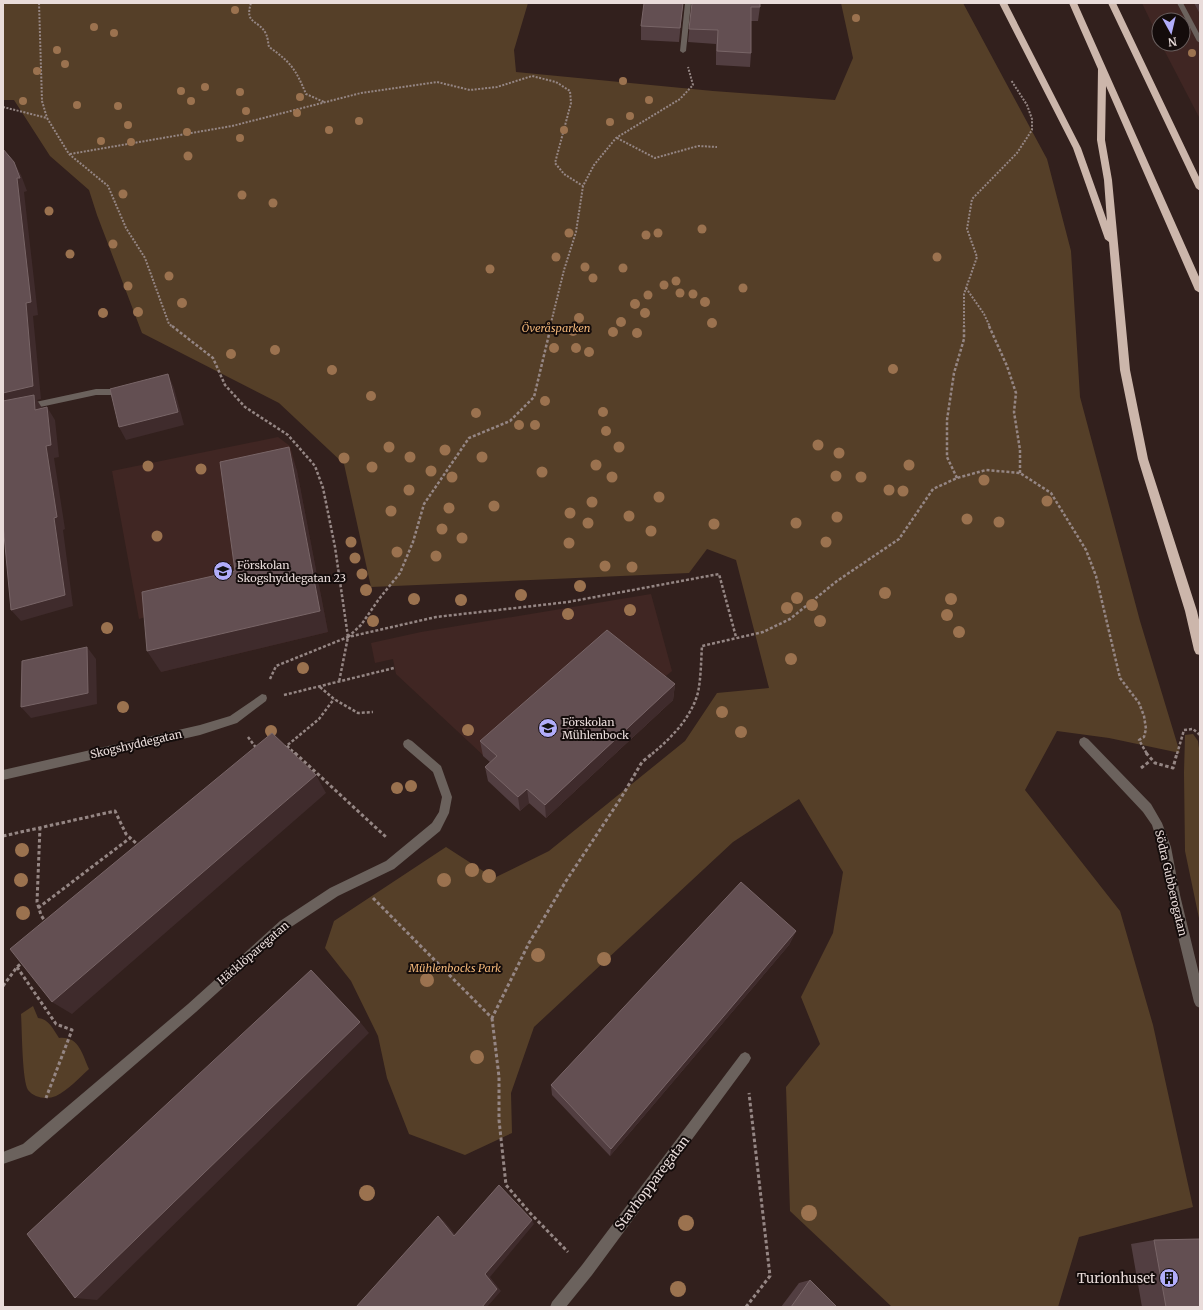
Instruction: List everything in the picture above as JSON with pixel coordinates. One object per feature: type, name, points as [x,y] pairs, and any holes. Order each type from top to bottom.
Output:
[{"type":"highway","points":[[1003,3],[1077,148],[1099,212],[1115,252]]},
{"type":"highway","points":[[1073,3],[1200,290]]},
{"type":"highway","points":[[1112,3],[1200,188]]},
{"type":"highway","points":[[1102,70],[1101,140],[1108,180],[1125,370],[1143,459],[1191,611],[1200,650]]},
{"type":"highway","points":[[1191,611],[1200,628]]},
{"type":"street","points":[[683,51],[688,3]]},
{"type":"street","points":[[1180,3],[1200,41]]},
{"type":"street","points":[[3,412],[96,392],[122,392]]},
{"type":"street","name":"Skogshyddegatan","points":[[3,775],[200,730],[233,720],[262,698]]},
{"type":"street","name":"Södra Gubberogatan","points":[[1084,742],[1147,808],[1157,823],[1165,847],[1174,895],[1200,1002]]},
{"type":"street","name":"Häcklöparegatan","points":[[3,1158],[27,1149],[192,1008],[284,925],[334,892],[390,865],[436,827],[444,813],[447,797],[438,769],[408,744]]},
{"type":"street","name":"Stavhopparegatan","points":[[557,1307],[587,1270],[745,1058]]},
{"type":"path","points":[[39,3],[42,101],[47,118],[69,154],[108,186],[126,228],[145,258],[169,324],[213,358],[225,385],[245,407],[288,435],[315,466],[323,488],[335,547],[348,637],[339,682]]},
{"type":"path","points":[[250,3],[248,12],[249,18],[266,34],[269,47],[284,57],[297,72],[306,94],[324,102]]},
{"type":"path","points":[[348,637],[361,625],[379,599],[400,573],[413,542],[424,504],[469,438],[510,421],[534,397],[564,270],[576,232],[583,186],[594,165],[616,138],[680,99],[693,85],[683,51]]},
{"type":"path","points":[[69,154],[232,126],[361,93],[437,82],[470,90],[497,87],[532,76],[556,82],[570,91],[571,103],[555,163],[564,174],[583,186]]},
{"type":"path","points":[[957,478],[947,457],[946,420],[954,373],[964,339],[964,294],[977,257],[967,229],[972,199],[1017,153],[1032,130],[1032,119],[1027,105],[1011,80]]},
{"type":"path","points":[[3,107],[47,118]]},
{"type":"path","points":[[616,138],[655,158],[698,146],[717,147]]},
{"type":"path","points":[[966,288],[984,314],[1007,366],[1016,393],[1014,412],[1020,450],[1020,473]]},
{"type":"path","points":[[587,1270],[531,1214],[506,1185],[499,1120],[499,1077],[492,1018],[529,943],[566,881],[621,798],[642,762],[670,739],[685,720],[697,695],[702,646],[763,632],[790,619],[837,581],[899,539],[933,489],[957,478],[986,470],[1020,473],[1051,493],[1086,550],[1096,576],[1120,678],[1139,702],[1144,716],[1146,729],[1144,737],[1139,740],[1150,761],[1162,768],[1173,768],[1184,730],[1192,728],[1197,730],[1200,734]]},
{"type":"path","points":[[262,698],[276,666],[348,637],[436,617],[568,602],[719,574],[736,637]]},
{"type":"path","points":[[301,692],[394,668]]},
{"type":"path","points":[[320,688],[334,699],[358,713],[373,712]]},
{"type":"path","points":[[283,749],[319,719],[334,699]]},
{"type":"path","points":[[233,720],[258,750]]},
{"type":"path","points":[[287,746],[404,854]]},
{"type":"path","points":[[3,836],[115,811],[122,827],[130,838],[143,848]]},
{"type":"path","points":[[40,827],[37,887],[38,908],[46,923],[51,928]]},
{"type":"path","points":[[38,908],[130,838]]},
{"type":"path","points":[[356,882],[492,1018]]},
{"type":"path","points":[[3,986],[17,967],[28,957]]},
{"type":"path","points":[[17,967],[56,1024],[72,1030],[44,1105]]},
{"type":"path","points":[[745,1058],[770,1276],[746,1307]]},
{"type":"shaded area","points":[[1142,3],[1200,3],[1200,119],[1165,52],[1191,52],[1191,12],[1151,12],[1151,22]]},
{"type":"shaded area","name":"Förskolan Skogshyddegatan 23","points":[[278,437],[290,446],[297,471],[328,632],[161,672],[156,614],[139,619],[112,471]]},
{"type":"shaded area","name":"Förskolan Mühlenbock","points":[[651,594],[672,671],[655,685],[673,700],[546,818],[529,803],[516,807],[499,770],[396,674],[393,659],[375,663],[371,643],[421,632]]},
{"type":"green space","name":"Överåsparken","points":[[3,3],[528,3],[514,50],[516,72],[713,91],[835,100],[853,58],[841,3],[963,3],[1047,159],[1071,251],[1080,397],[1140,621],[1180,753],[1109,738],[1057,731],[1025,790],[1120,911],[1153,1025],[1193,1207],[1079,1237],[1058,1307],[892,1307],[790,1211],[786,1087],[820,1044],[801,997],[833,933],[843,872],[799,799],[733,842],[534,1027],[511,1093],[512,1133],[465,1155],[409,1134],[387,1078],[378,1036],[351,981],[325,948],[334,921],[446,847],[494,878],[549,851],[685,741],[717,693],[769,688],[736,560],[707,549],[689,573],[371,587],[344,464],[279,403],[142,333],[89,190],[50,156],[14,100],[3,100]]},
{"type":"green space","points":[[1193,734],[1198,741],[1200,755],[1200,923],[1185,851],[1185,735]]},
{"type":"green space","points":[[33,1006],[38,1018],[48,1022],[59,1038],[71,1040],[79,1047],[89,1069],[65,1091],[49,1098],[41,1098],[34,1095],[28,1090],[26,1084],[23,1065],[21,1014]]},
{"type":"building","points":[[644,3],[683,3],[680,28],[641,26]]},
{"type":"building","points":[[692,3],[760,3],[760,7],[751,7],[751,53],[717,51],[718,30],[689,29]]},
{"type":"building","points":[[3,149],[14,162],[20,178],[17,178],[31,302],[26,303],[33,386],[3,393]]},
{"type":"building","points":[[168,374],[178,412],[119,427],[110,389]]},
{"type":"building","points":[[34,395],[35,410],[47,407],[51,445],[46,446],[57,517],[54,518],[65,595],[11,610],[3,524],[3,401]]},
{"type":"building","points":[[289,447],[320,611],[147,651],[142,592],[235,571],[220,462]]},
{"type":"building","points":[[607,630],[675,684],[545,805],[527,789],[518,797],[485,767],[497,756],[480,741]]},
{"type":"building","points":[[87,647],[88,693],[21,707],[22,661]]},
{"type":"building","points":[[272,733],[316,775],[52,1002],[10,949]]},
{"type":"building","points":[[741,882],[796,931],[611,1149],[551,1085]]},
{"type":"building","points":[[311,970],[360,1022],[75,1298],[27,1234]]},
{"type":"building","points":[[499,1185],[532,1220],[485,1274],[497,1289],[482,1307],[356,1307],[438,1216],[454,1236]]},
{"type":"building","name":"Turionhuset","points":[[1200,1239],[1200,1307],[1166,1307],[1154,1240]]},
{"type":"building","points":[[810,1280],[837,1307],[791,1307]]},
{"type":"place","name":"Förskolan Skogshyddegatan 23","points":[[223,571]]},
{"type":"place","name":"Förskolan Mühlenbock","points":[[548,728]]},
{"type":"place","name":"Turionhuset","points":[[1169,1278]]},
{"type":"park label","name":"Mühlenbocks Park","points":[[455,968]]}]
